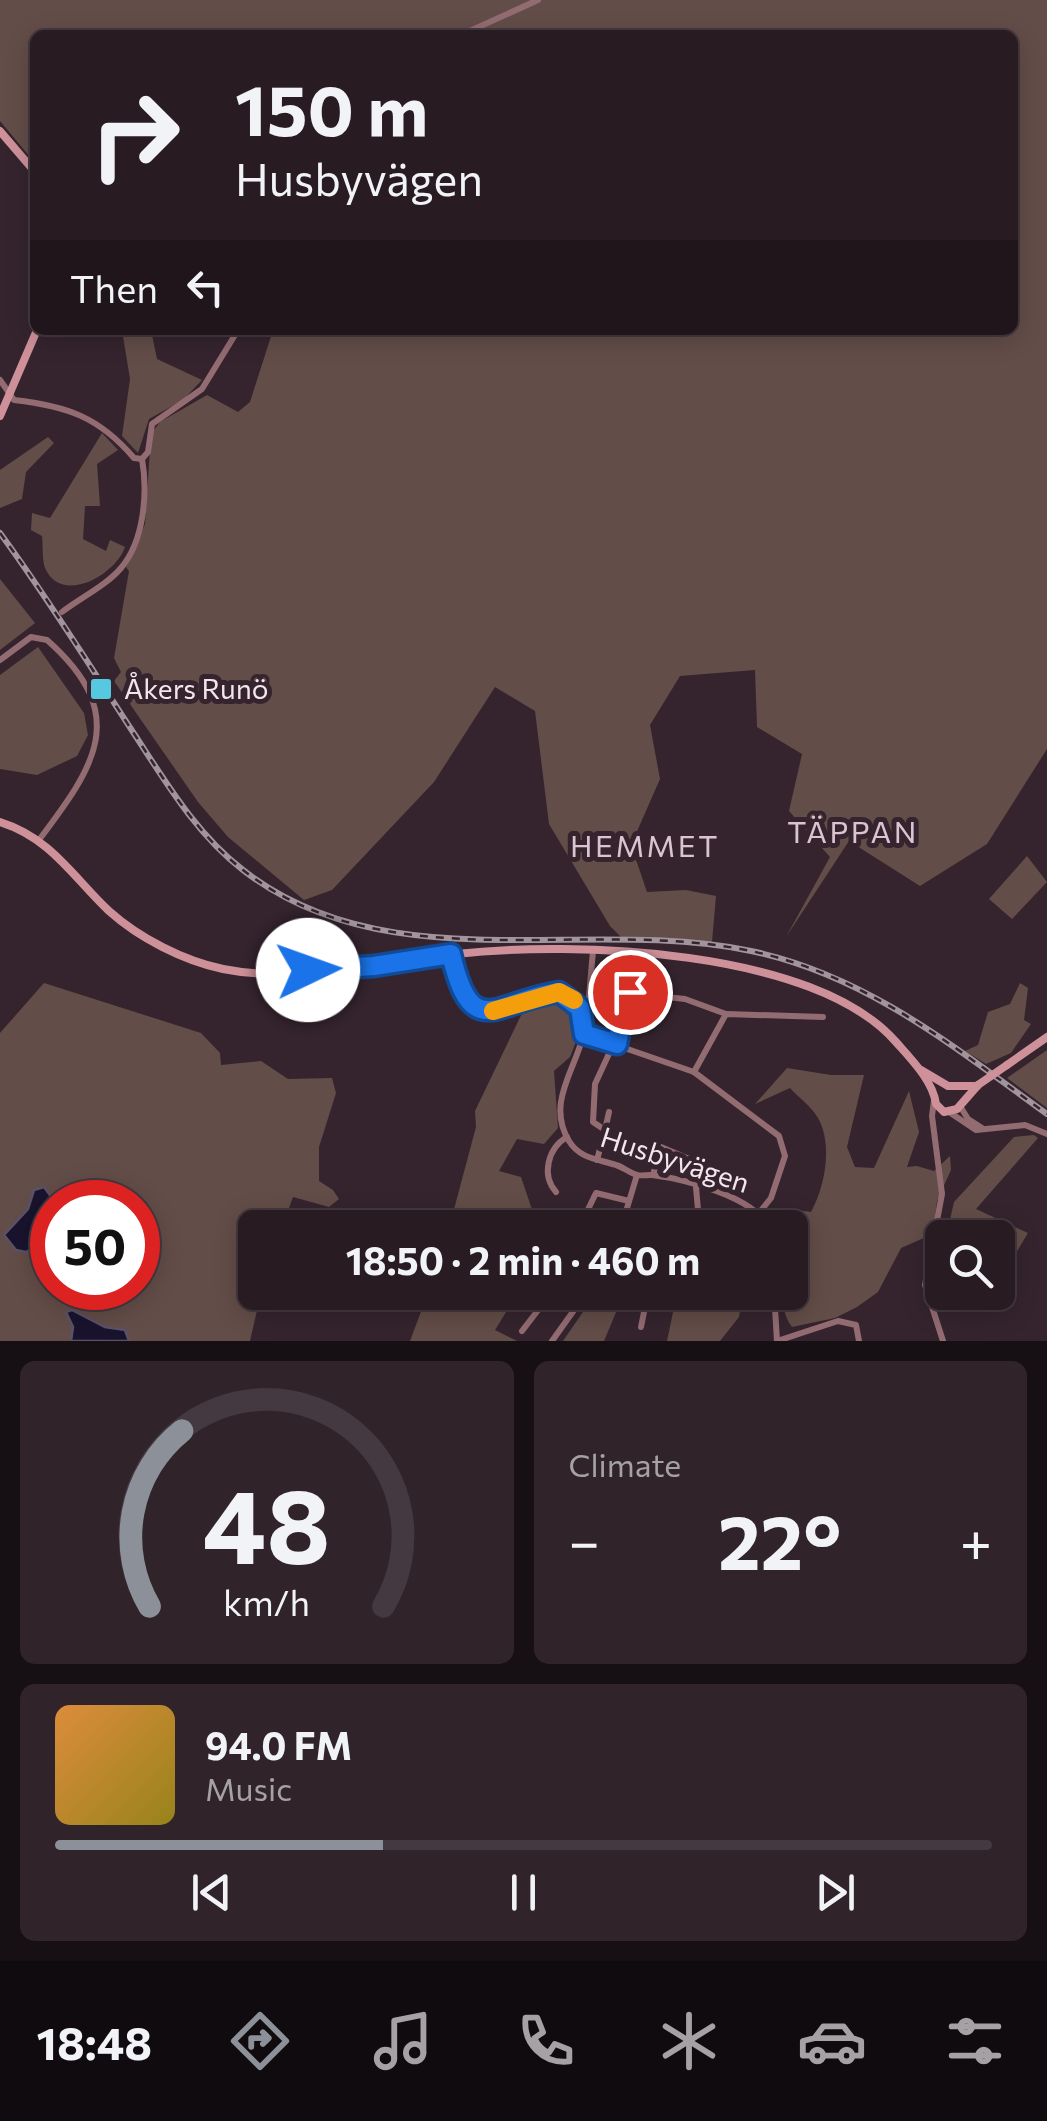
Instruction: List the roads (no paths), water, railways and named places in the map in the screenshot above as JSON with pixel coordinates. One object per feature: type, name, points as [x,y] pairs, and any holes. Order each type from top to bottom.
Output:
[{"type":"main road","points":[[0,132],[30,166]]},
{"type":"main road","points":[[0,416],[35,335]]},
{"type":"main road","points":[[0,822],[39,840],[129,927],[216,967],[257,972],[328,969],[451,954],[677,954],[804,986],[870,1018],[917,1067],[935,1098],[955,1110]]},
{"type":"main road","points":[[955,1110],[978,1086],[1047,1038]]},
{"type":"main road","points":[[917,1067],[960,1094],[955,1110]]},
{"type":"main road","points":[[935,1098],[951,1086],[978,1086]]},
{"type":"street","points":[[473,30],[538,0]]},
{"type":"street","points":[[62,612],[120,571],[142,514],[142,459],[148,452],[152,424],[202,389],[235,335]]},
{"type":"street","points":[[0,380],[9,396],[82,416],[110,430],[134,458],[142,459]]},
{"type":"street","points":[[0,660],[31,638],[48,640],[76,675],[96,714],[92,763],[72,798],[39,840]]},
{"type":"street","name":"Husbyvägen","points":[[593,951],[592,1002],[562,1090],[566,1136],[578,1151],[637,1176],[652,1176],[737,1198],[755,1210]]},
{"type":"street","points":[[451,954],[463,996],[471,1006],[496,1011],[559,992],[575,1001],[585,1030],[694,1072],[781,1139],[785,1156],[771,1198],[761,1210]]},
{"type":"street","points":[[605,1130],[592,1122],[592,1093],[616,1044],[626,995],[630,992],[685,1000],[726,1014],[823,1017]]},
{"type":"street","points":[[694,1072],[726,1014]]},
{"type":"street","points":[[935,1098],[932,1116],[942,1194],[924,1285],[944,1341]]},
{"type":"street","points":[[936,1126],[955,1110]]},
{"type":"street","points":[[955,1110],[969,1128],[1025,1125],[1047,1134]]},
{"type":"street","points":[[955,1110],[983,1128]]},
{"type":"street","points":[[597,1160],[610,1112]]},
{"type":"street","name":"Husbyvägen","points":[[556,1192],[548,1181],[548,1165],[556,1143],[566,1136]]},
{"type":"street","points":[[652,1176],[661,1146],[694,1161]]},
{"type":"street","points":[[627,1210],[637,1176]]},
{"type":"street","points":[[696,1187],[698,1210]]},
{"type":"street","points":[[588,1210],[596,1193],[629,1201]]},
{"type":"street","points":[[522,1331],[538,1310]]},
{"type":"street","points":[[552,1341],[574,1310]]},
{"type":"street","points":[[641,1327],[644,1310]]},
{"type":"street","points":[[775,1310],[777,1341],[844,1320],[856,1325],[859,1341]]},
{"type":"railway","points":[[0,533],[195,822],[243,870],[300,904],[360,925],[423,936],[687,942],[751,951],[793,962],[833,977],[907,1016],[1047,1114]]},
{"type":"place","name":"Åkers Runö","points":[[101,689]]},
{"type":"district","name":"TÄPPAN","points":[[853,833]]},
{"type":"district","name":"HEMMET","points":[[645,847]]}]
